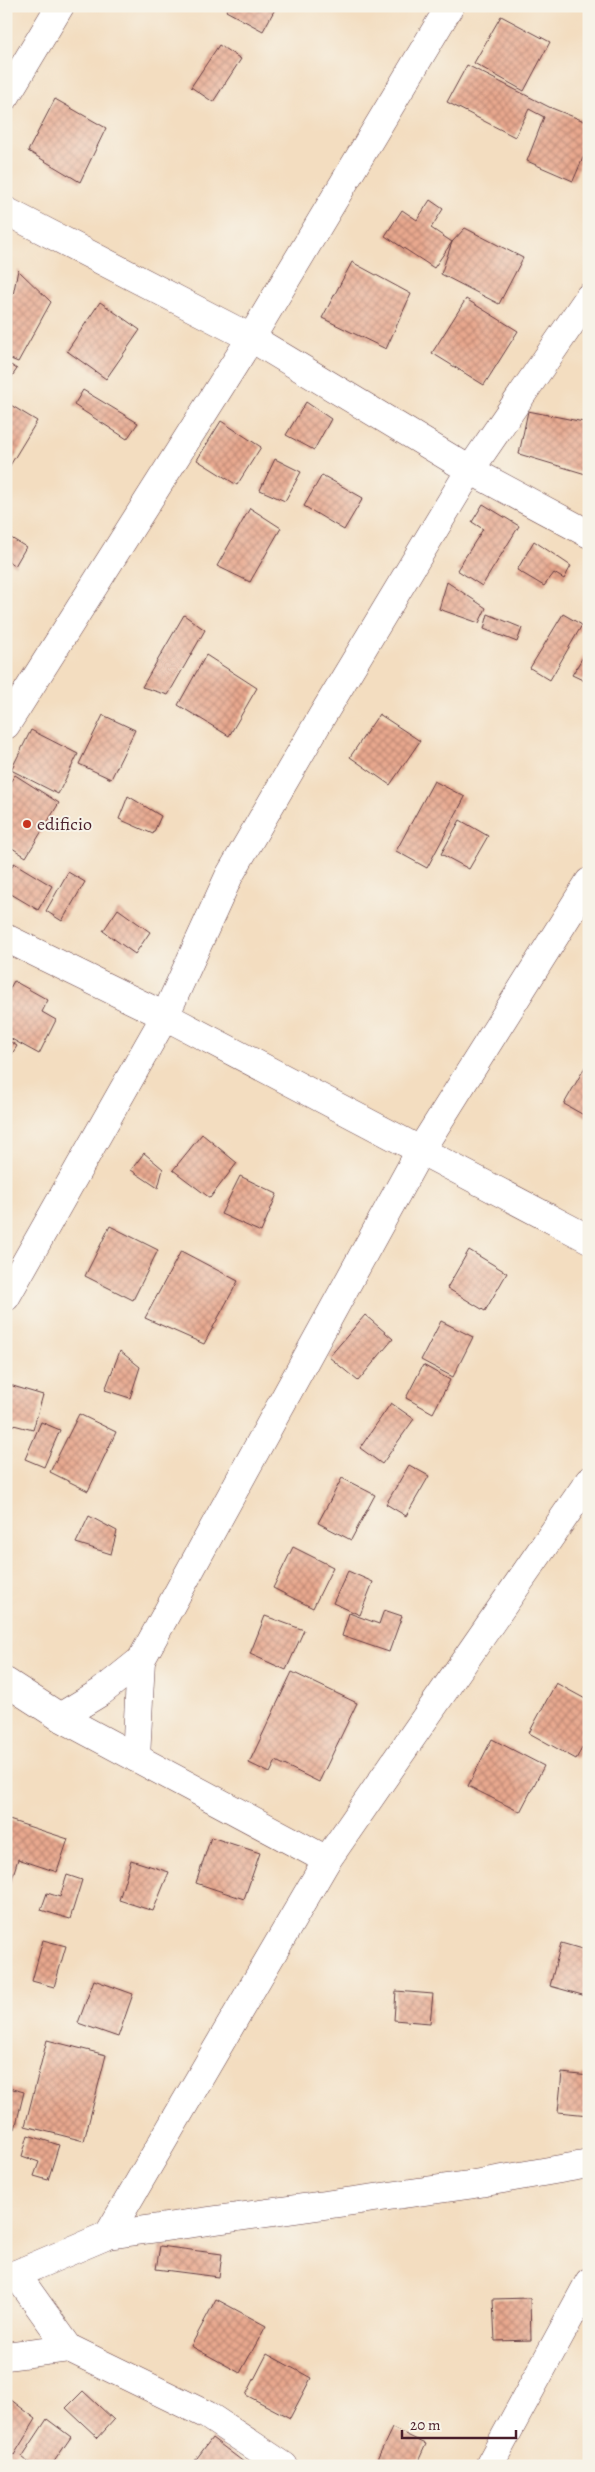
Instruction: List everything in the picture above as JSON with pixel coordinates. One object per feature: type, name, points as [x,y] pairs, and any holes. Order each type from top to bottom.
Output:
[{"type":"street","points":[[6,96],[60,6]]},
{"type":"street","points":[[6,725],[251,338],[450,6]]},
{"type":"street","points":[[6,211],[251,338],[470,470],[589,534]]},
{"type":"street","points":[[6,1298],[165,1016],[229,876],[322,716],[470,470],[589,297]]},
{"type":"street","points":[[60,1717],[101,1692],[142,1660],[420,1151],[589,882]]},
{"type":"street","points":[[6,938],[165,1016],[589,1239]]},
{"type":"street","points":[[108,2235],[326,1860],[589,1482]]},
{"type":"street","points":[[136,1758],[142,1660]]},
{"type":"street","points":[[6,1682],[60,1717],[326,1860]]},
{"type":"street","points":[[284,2466],[207,2415],[69,2348],[11,2275],[108,2235],[468,2185],[589,2164]]},
{"type":"street","points":[[489,2466],[589,2282]]},
{"type":"street","points":[[6,2356],[69,2348]]},
{"type":"building","points":[[229,6],[269,6],[275,9],[263,31],[226,11]]},
{"type":"building","points":[[501,16],[550,42],[524,91],[474,63]]},
{"type":"building","points":[[219,45],[241,59],[213,102],[191,87]]},
{"type":"building","points":[[467,65],[549,107],[589,123],[589,144],[573,181],[527,161],[544,117],[529,109],[515,137],[447,102]]},
{"type":"building","points":[[55,99],[106,128],[80,182],[28,151]]},
{"type":"building","points":[[430,200],[443,209],[431,228],[452,242],[434,268],[385,236],[402,210],[417,220]]},
{"type":"building","points":[[465,228],[523,258],[499,304],[441,274],[452,242]]},
{"type":"building","points":[[352,262],[411,294],[386,349],[322,318]]},
{"type":"building","points":[[18,270],[51,302],[18,362],[6,357],[6,291],[13,295]]},
{"type":"building","points":[[466,299],[518,331],[484,385],[432,353]]},
{"type":"building","points":[[100,302],[140,330],[106,379],[67,351]]},
{"type":"building","points":[[6,362],[17,369],[6,385]]},
{"type":"building","points":[[83,390],[138,423],[127,439],[74,405]]},
{"type":"building","points":[[306,402],[331,419],[314,450],[286,435]]},
{"type":"building","points":[[9,404],[37,421],[6,472],[6,409]]},
{"type":"building","points":[[528,411],[589,423],[589,475],[519,454]]},
{"type":"building","points":[[221,421],[261,447],[237,485],[197,460]]},
{"type":"building","points":[[275,459],[301,472],[285,501],[260,490]]},
{"type":"building","points":[[322,475],[363,498],[344,530],[304,506]]},
{"type":"building","points":[[483,504],[519,526],[482,586],[457,570],[483,529],[472,522]]},
{"type":"building","points":[[250,508],[281,528],[250,582],[217,566]]},
{"type":"building","points":[[6,535],[26,547],[15,566],[8,561],[6,564]]},
{"type":"building","points":[[534,541],[571,566],[564,579],[554,573],[544,586],[517,570]]},
{"type":"building","points":[[447,582],[486,608],[479,623],[439,609]]},
{"type":"building","points":[[488,614],[522,628],[517,642],[484,629]]},
{"type":"building","points":[[563,614],[582,625],[550,680],[530,668]]},
{"type":"building","points":[[184,615],[205,630],[168,695],[142,687]]},
{"type":"building","points":[[589,647],[589,683],[572,675]]},
{"type":"building","points":[[206,655],[257,688],[229,736],[178,705]]},
{"type":"building","points":[[379,714],[420,741],[390,785],[350,757]]},
{"type":"building","points":[[103,715],[135,730],[111,779],[79,764]]},
{"type":"building","points":[[31,730],[78,754],[58,794],[11,770]]},
{"type":"building","name":"edificio","points":[[15,775],[59,803],[26,857],[6,844],[6,788]]},
{"type":"building","points":[[434,781],[465,797],[427,868],[396,851]]},
{"type":"building","points":[[128,796],[161,816],[153,834],[119,819]]},
{"type":"building","points":[[460,820],[488,836],[469,869],[441,854]]},
{"type":"building","points":[[14,863],[52,886],[38,910],[6,891],[6,876]]},
{"type":"building","points":[[68,872],[85,882],[62,921],[46,911]]},
{"type":"building","points":[[118,909],[150,932],[135,954],[103,931]]},
{"type":"building","points":[[14,981],[48,1000],[42,1012],[56,1020],[39,1054],[6,1036],[6,995]]},
{"type":"building","points":[[6,1039],[17,1046],[6,1063]]},
{"type":"building","points":[[589,1060],[589,1118],[564,1104]]},
{"type":"building","points":[[202,1134],[237,1163],[210,1198],[173,1170]]},
{"type":"building","points":[[144,1153],[163,1169],[158,1188],[131,1170]]},
{"type":"building","points":[[240,1176],[277,1194],[261,1232],[221,1214]]},
{"type":"building","points":[[110,1226],[158,1250],[133,1300],[85,1276]]},
{"type":"building","points":[[469,1250],[507,1273],[485,1311],[447,1288]]},
{"type":"building","points":[[181,1251],[238,1281],[204,1344],[145,1318]]},
{"type":"building","points":[[365,1315],[393,1339],[358,1381],[329,1357]]},
{"type":"building","points":[[441,1321],[473,1337],[453,1377],[421,1360]]},
{"type":"building","points":[[120,1351],[140,1367],[130,1398],[105,1390]]},
{"type":"building","points":[[423,1365],[450,1380],[433,1413],[406,1398]]},
{"type":"building","points":[[6,1384],[43,1395],[33,1430],[6,1423]]},
{"type":"building","points":[[391,1403],[414,1419],[382,1464],[360,1448]]},
{"type":"building","points":[[79,1414],[116,1432],[88,1491],[50,1472]]},
{"type":"building","points":[[41,1422],[60,1430],[44,1467],[25,1459]]},
{"type":"building","points":[[409,1465],[429,1476],[406,1516],[386,1504]]},
{"type":"building","points":[[342,1478],[375,1495],[351,1540],[318,1523]]},
{"type":"building","points":[[89,1516],[117,1531],[111,1554],[76,1543]]},
{"type":"building","points":[[293,1547],[333,1567],[313,1608],[273,1588]]},
{"type":"building","points":[[348,1571],[373,1582],[360,1615],[333,1603]]},
{"type":"building","points":[[384,1610],[402,1616],[389,1652],[342,1636],[349,1613],[379,1624]]},
{"type":"building","points":[[265,1616],[304,1630],[286,1670],[250,1654]]},
{"type":"building","points":[[292,1672],[357,1703],[319,1782],[276,1761],[270,1773],[249,1763]]},
{"type":"building","points":[[556,1683],[589,1701],[589,1736],[576,1759],[529,1733]]},
{"type":"building","points":[[492,1739],[544,1766],[520,1812],[468,1786]]},
{"type":"building","points":[[6,1819],[68,1839],[57,1872],[18,1859],[10,1885],[6,1884]]},
{"type":"building","points":[[211,1837],[260,1853],[244,1899],[196,1883]]},
{"type":"building","points":[[131,1860],[169,1872],[153,1911],[119,1900]]},
{"type":"building","points":[[67,1875],[82,1880],[70,1919],[41,1910],[47,1893],[60,1897]]},
{"type":"building","points":[[43,1940],[66,1946],[54,1987],[32,1981]]},
{"type":"building","points":[[561,1943],[589,1951],[589,1984],[586,1996],[550,1986]]},
{"type":"building","points":[[94,1980],[133,1994],[118,2037],[78,2023]]},
{"type":"building","points":[[396,1991],[433,1994],[430,2023],[394,2020]]},
{"type":"building","points":[[47,2040],[106,2055],[84,2141],[25,2126]]},
{"type":"building","points":[[562,2073],[589,2076],[589,2115],[558,2112]]},
{"type":"building","points":[[6,2087],[24,2092],[15,2129],[6,2126]]},
{"type":"building","points":[[28,2135],[59,2145],[48,2180],[34,2176],[39,2162],[22,2156]]},
{"type":"building","points":[[160,2246],[222,2254],[219,2277],[156,2269]]},
{"type":"building","points":[[530,2298],[531,2340],[495,2341],[493,2299]]},
{"type":"building","points":[[216,2299],[266,2326],[240,2373],[191,2346]]},
{"type":"building","points":[[267,2354],[311,2378],[290,2418],[246,2395]]},
{"type":"building","points":[[83,2391],[114,2420],[98,2438],[66,2408]]},
{"type":"building","points":[[6,2396],[36,2419],[14,2455],[6,2450]]},
{"type":"building","points":[[47,2419],[71,2437],[51,2466],[33,2466],[22,2457]]},
{"type":"building","points":[[392,2428],[426,2444],[416,2466],[374,2466]]},
{"type":"building","points":[[212,2438],[249,2466],[191,2466]]},
{"type":"place","name":"edificio","points":[[27,824]]}]
